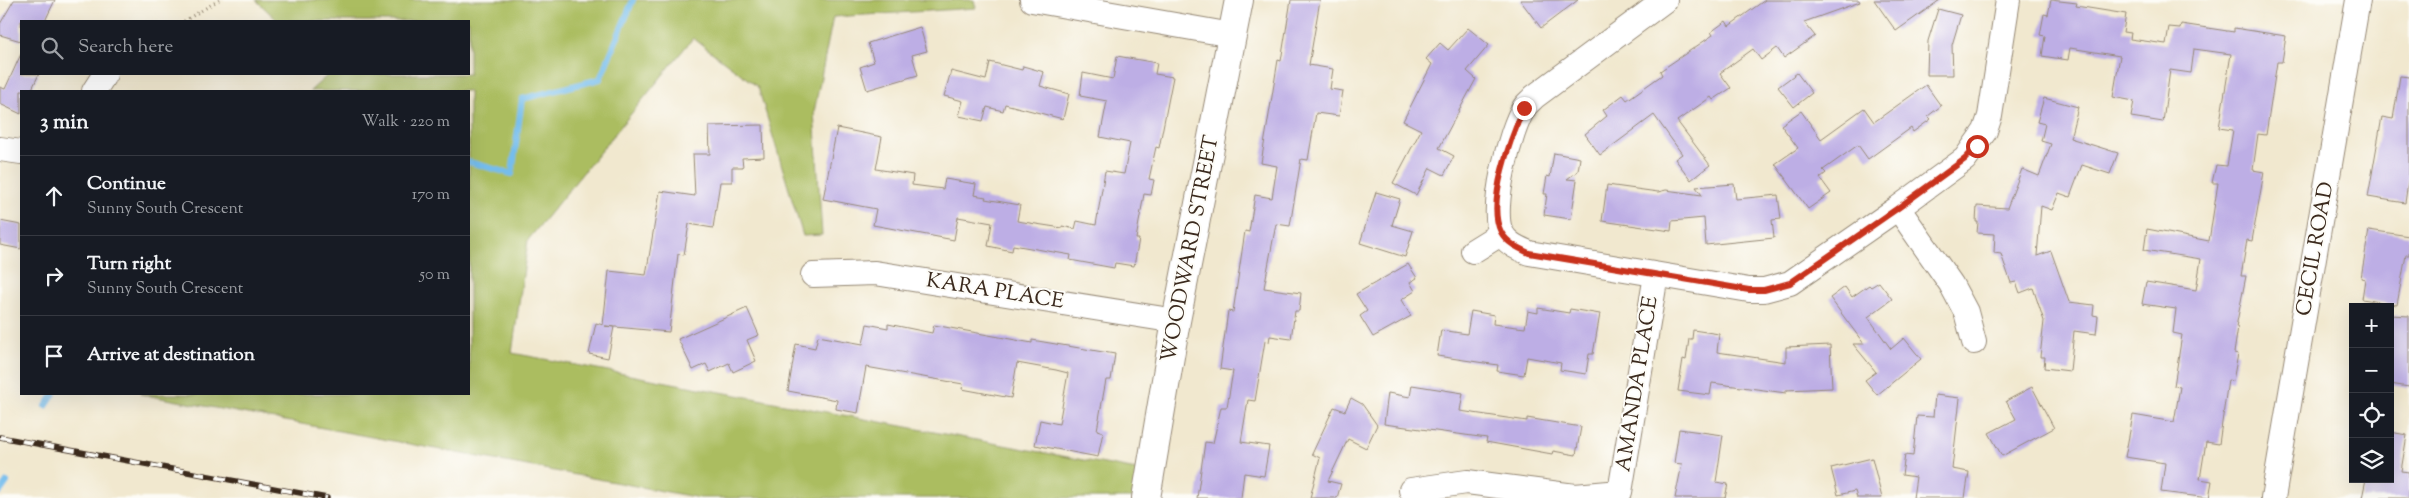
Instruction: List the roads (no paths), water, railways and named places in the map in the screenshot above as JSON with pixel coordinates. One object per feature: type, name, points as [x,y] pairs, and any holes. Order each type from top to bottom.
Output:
[{"type":"street","points":[[1032,0],[1232,35]]},
{"type":"street","name":"WOODWARD STREET","points":[[1146,498],[1176,321],[1239,0]]},
{"type":"street","points":[[1657,2],[1534,97],[1524,108],[1517,122],[1500,180],[1496,205],[1502,233],[1511,244],[1529,253],[1749,290],[1764,290],[1790,283],[1965,159],[1985,131],[1990,116],[2008,0]]},
{"type":"street","name":"CECIL ROAD","points":[[2274,498],[2355,1]]},
{"type":"street","points":[[95,90],[104,75]]},
{"type":"street","points":[[0,149],[20,152]]},
{"type":"street","points":[[1898,208],[1951,284],[1966,312],[1974,342]]},
{"type":"street","points":[[1473,252],[1502,233]]},
{"type":"street","name":"KARA PLACE","points":[[813,275],[875,273],[1176,321]]},
{"type":"street","name":"AMANDA PLACE","points":[[1411,490],[1467,482],[1575,496],[1620,492],[1656,275]]},
{"type":"waterway","points":[[470,162],[512,174],[522,99],[600,79],[633,0]]},
{"type":"waterway","points":[[46,406],[53,395]]},
{"type":"waterway","points":[[0,492],[7,482]]},
{"type":"railway","points":[[0,437],[327,498]]}]
